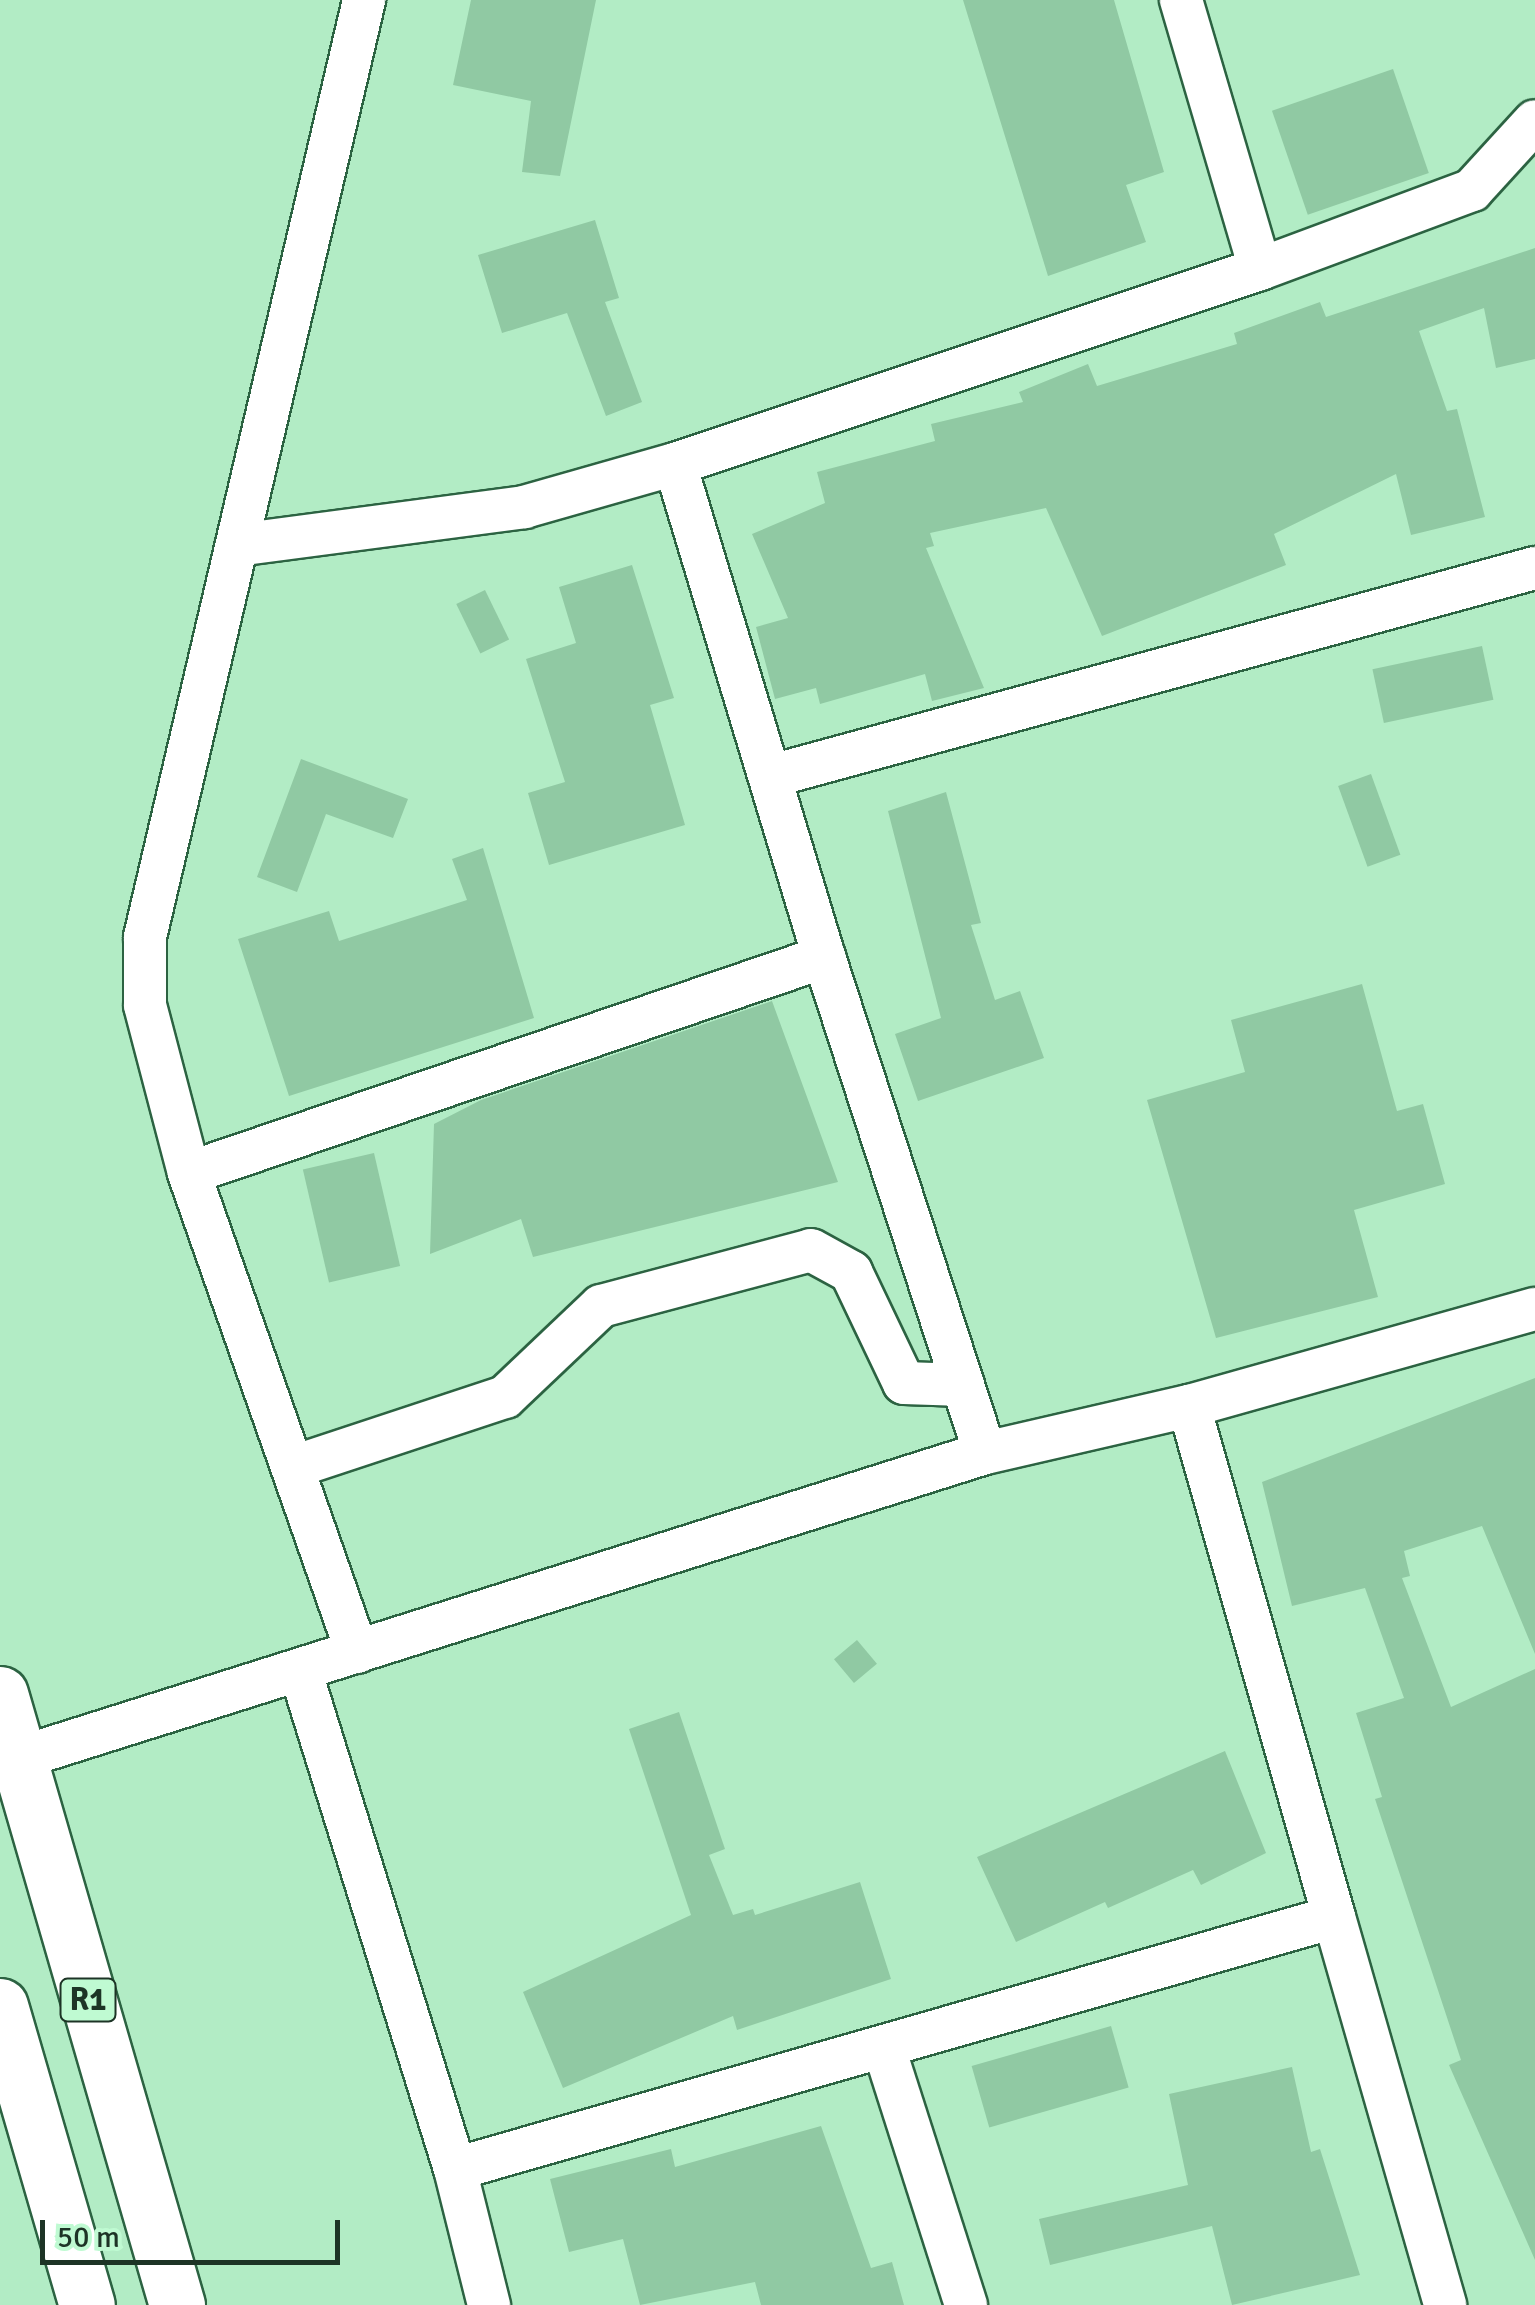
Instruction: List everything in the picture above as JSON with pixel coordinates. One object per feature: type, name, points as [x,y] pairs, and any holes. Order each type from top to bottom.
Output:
[{"type":"highway","name":"R1","points":[[0,1694],[9,1761],[177,2305]]},
{"type":"highway","name":"R1","points":[[0,2006],[87,2305]]},
{"type":"street","points":[[357,1652],[296,1466],[189,1173],[145,1005],[145,937],[364,0]]},
{"type":"street","points":[[1181,0],[1260,269]]},
{"type":"street","points":[[237,545],[524,507],[675,464],[1260,269],[1472,190],[1535,121]]},
{"type":"street","points":[[675,464],[775,775],[824,957],[985,1452]]},
{"type":"street","points":[[775,775],[1535,568]]},
{"type":"street","points":[[189,1173],[824,957]]},
{"type":"street","points":[[296,1466],[506,1397],[601,1306],[810,1250],[852,1272],[904,1382],[963,1385]]},
{"type":"street","points":[[9,1761],[300,1673],[985,1452],[1190,1406],[1535,1309]]},
{"type":"street","points":[[1190,1406],[1445,2305]]},
{"type":"street","points":[[300,1673],[454,2169],[489,2305]]},
{"type":"street","points":[[454,2169],[1334,1916]]},
{"type":"street","points":[[884,2048],[966,2305]]},
{"type":"building","points":[[471,0],[596,0],[560,176],[522,172],[531,101],[453,85]]},
{"type":"building","points":[[963,0],[1114,0],[1164,172],[1126,185],[1146,242],[1048,276]]},
{"type":"building","points":[[1393,69],[1429,173],[1308,215],[1272,111]]},
{"type":"building","points":[[595,220],[619,298],[605,302],[642,402],[606,416],[567,313],[502,333],[478,255]]},
{"type":"building","points":[[1535,248],[1535,359],[1496,368],[1484,308],[1419,331],[1447,411],[1457,409],[1485,517],[1411,535],[1396,474],[1274,534],[1286,565],[1102,636],[1046,508],[930,533],[934,546],[926,548],[984,688],[932,701],[925,674],[820,704],[816,688],[775,699],[756,627],[788,618],[752,534],[825,503],[817,472],[935,441],[931,424],[1023,402],[1019,392],[1088,364],[1097,386],[1237,344],[1234,333],[1320,302],[1326,317]]},
{"type":"building","points":[[632,565],[674,698],[650,705],[685,825],[549,865],[528,793],[565,782],[526,659],[576,643],[559,587]]},
{"type":"building","points":[[485,590],[509,639],[480,653],[456,604]]},
{"type":"building","points":[[1482,646],[1493,700],[1384,723],[1372,669]]},
{"type":"building","points":[[301,759],[408,799],[393,838],[326,814],[297,892],[257,877]]},
{"type":"building","points":[[1371,774],[1400,855],[1368,867],[1338,786]]},
{"type":"building","points":[[946,792],[981,923],[971,925],[995,1000],[1020,991],[1044,1058],[918,1101],[895,1034],[941,1018],[888,811]]},
{"type":"building","points":[[483,848],[534,1018],[289,1096],[238,939],[329,911],[339,941],[467,900],[452,859]]},
{"type":"building","points":[[1362,984],[1397,1111],[1423,1104],[1445,1184],[1354,1210],[1378,1297],[1216,1338],[1147,1100],[1245,1072],[1231,1020]]},
{"type":"building","points":[[772,1001],[838,1182],[533,1257],[521,1219],[430,1254],[434,1124],[481,1100]]},
{"type":"building","points":[[374,1153],[400,1266],[329,1282],[303,1169]]},
{"type":"building","points":[[1535,1378],[1535,1654],[1482,1526],[1404,1551],[1410,1576],[1402,1578],[1451,1707],[1535,1669],[1535,2260],[1449,2065],[1461,2060],[1375,1799],[1382,1797],[1356,1713],[1404,1698],[1365,1588],[1292,1606],[1262,1482]]},
{"type":"building","points":[[857,1640],[877,1664],[854,1683],[834,1659]]},
{"type":"building","points":[[679,1712],[725,1849],[709,1855],[733,1915],[753,1909],[755,1915],[860,1882],[891,1979],[737,2030],[733,2016],[563,2088],[523,1992],[691,1915],[629,1729]]},
{"type":"building","points":[[1225,1751],[1266,1853],[1201,1885],[1193,1870],[1108,1908],[1105,1902],[1016,1942],[977,1857]]},
{"type":"building","points":[[1111,2026],[1129,2088],[989,2127],[972,2066]]},
{"type":"building","points":[[1292,2067],[1311,2152],[1320,2149],[1360,2275],[1232,2305],[1212,2226],[1050,2265],[1039,2219],[1188,2185],[1169,2094]]},
{"type":"building","points":[[821,2126],[871,2268],[892,2262],[904,2305],[761,2305],[755,2282],[640,2305],[623,2239],[569,2252],[550,2179],[671,2149],[675,2167]]}]
